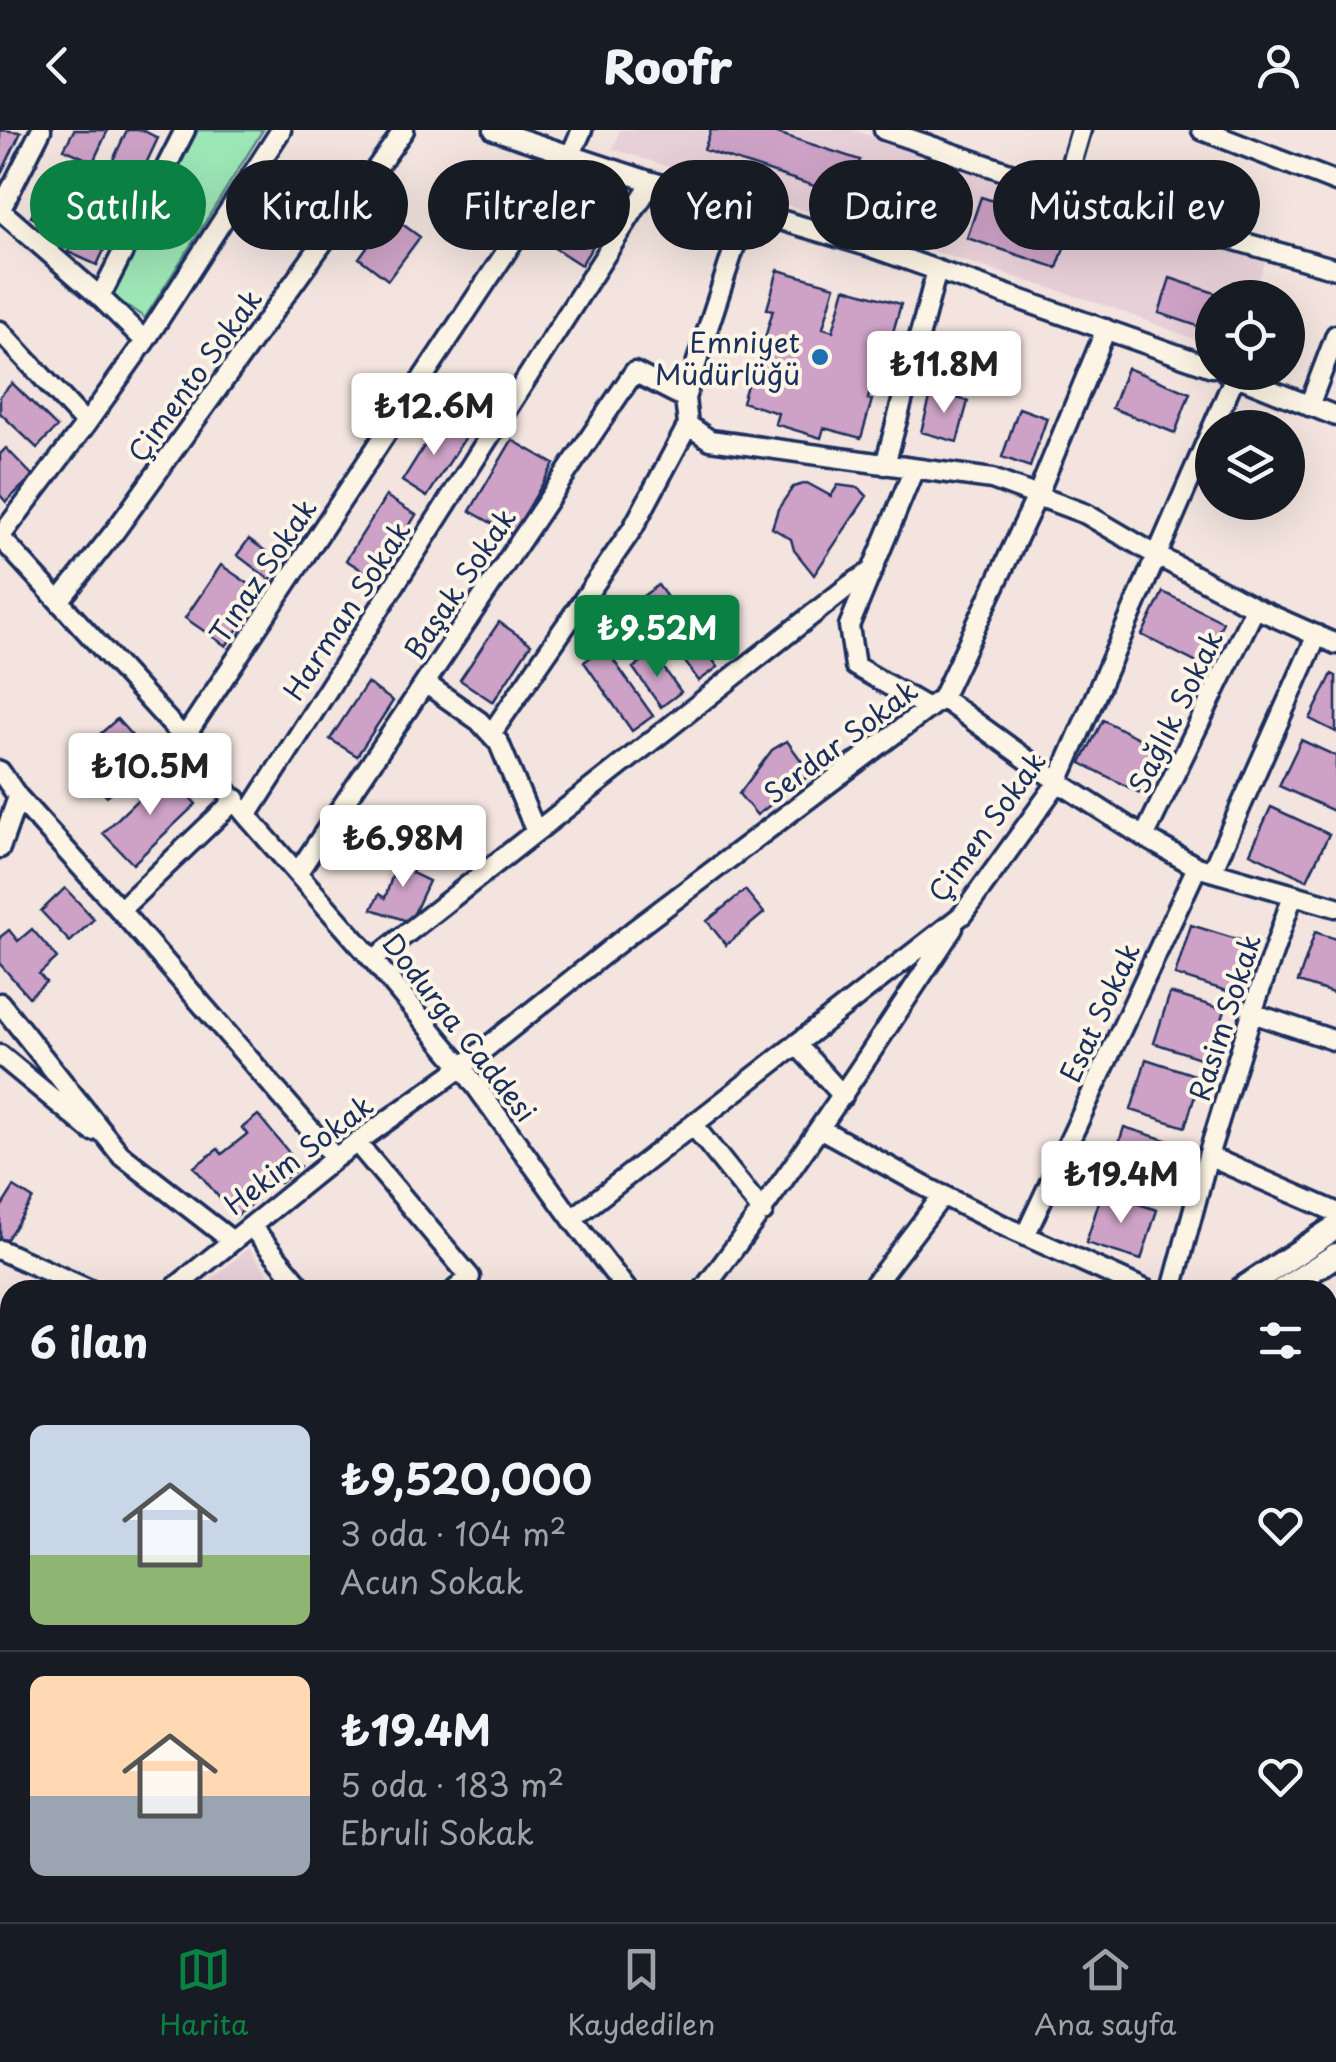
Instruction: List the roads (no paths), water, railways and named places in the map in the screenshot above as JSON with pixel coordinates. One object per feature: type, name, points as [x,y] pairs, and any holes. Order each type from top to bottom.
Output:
[{"type":"main road","points":[[1256,1280],[1336,1227]]},
{"type":"main road","points":[[1297,1280],[1336,1255]]},
{"type":"street","points":[[41,130],[0,211],[145,341]]},
{"type":"street","points":[[100,297],[185,130]]},
{"type":"street","points":[[0,537],[145,341],[282,130]]},
{"type":"street","name":"Çimento Sokak","points":[[60,600],[126,516],[404,130]]},
{"type":"street","points":[[494,130],[650,181]]},
{"type":"street","name":"Tınaz Sokak","points":[[184,738],[570,154],[582,130]]},
{"type":"street","points":[[884,130],[993,167]]},
{"type":"street","points":[[1072,160],[1081,130]]},
{"type":"street","points":[[1202,130],[1243,138],[1336,182]]},
{"type":"street","name":"Harman Sokak","points":[[248,816],[650,185]]},
{"type":"street","points":[[789,222],[1195,361]]},
{"type":"street","points":[[1260,247],[1336,269]]},
{"type":"street","points":[[491,734],[633,528],[688,424],[685,398],[734,250]]},
{"type":"street","points":[[885,465],[937,270]]},
{"type":"street","points":[[914,469],[849,626],[855,666],[935,703],[1037,496],[1106,329]]},
{"type":"street","points":[[0,330],[86,424]]},
{"type":"street","points":[[1309,406],[1336,336]]},
{"type":"street","name":"Başak Sokak","points":[[298,872],[634,372],[685,398]]},
{"type":"street","name":"Çimen Sokak","points":[[572,1219],[962,914],[1058,782],[1224,390]]},
{"type":"street","points":[[1270,390],[1336,416]]},
{"type":"street","points":[[688,424],[710,440],[992,479],[1086,514],[1255,608],[1336,644]]},
{"type":"street","name":"Dodurga Caddesi","points":[[0,537],[184,738],[373,960],[462,1067],[618,1280]]},
{"type":"street","points":[[373,960],[873,570]]},
{"type":"street","name":"Sağlık Sokak","points":[[1144,837],[1255,608]]},
{"type":"street","name":"Esat Sokak","points":[[1025,1236],[1316,636]]},
{"type":"street","points":[[424,683],[479,721],[499,743],[536,832]]},
{"type":"street","name":"Serdar Sokak","points":[[462,1067],[633,931],[935,703],[1144,837],[1205,869],[1336,907]]},
{"type":"street","points":[[0,770],[9,798],[120,910],[335,1158]]},
{"type":"street","points":[[0,848],[9,798]]},
{"type":"street","points":[[120,910],[236,800]]},
{"type":"street","name":"Rasim Sokak","points":[[1175,1280],[1208,1156],[1293,895]]},
{"type":"street","points":[[711,1280],[821,1129],[962,914]]},
{"type":"street","points":[[0,1003],[120,1154]]},
{"type":"street","points":[[1252,1014],[1336,1041]]},
{"type":"street","points":[[797,1045],[843,1096]]},
{"type":"street","points":[[0,1056],[231,1240]]},
{"type":"street","name":"Hekim Sokak","points":[[184,1280],[335,1158],[462,1067]]},
{"type":"street","points":[[693,1125],[762,1212]]},
{"type":"street","points":[[821,1129],[1025,1236],[1124,1280]]},
{"type":"street","points":[[357,1143],[470,1277],[467,1280]]},
{"type":"street","points":[[1208,1156],[1336,1212]]},
{"type":"street","points":[[878,1280],[943,1195]]},
{"type":"street","points":[[251,1226],[296,1280]]},
{"type":"street","points":[[0,1250],[68,1280]]},
{"type":"place","name":"Emniyet Müdürlüğü","points":[[820,357]]}]
